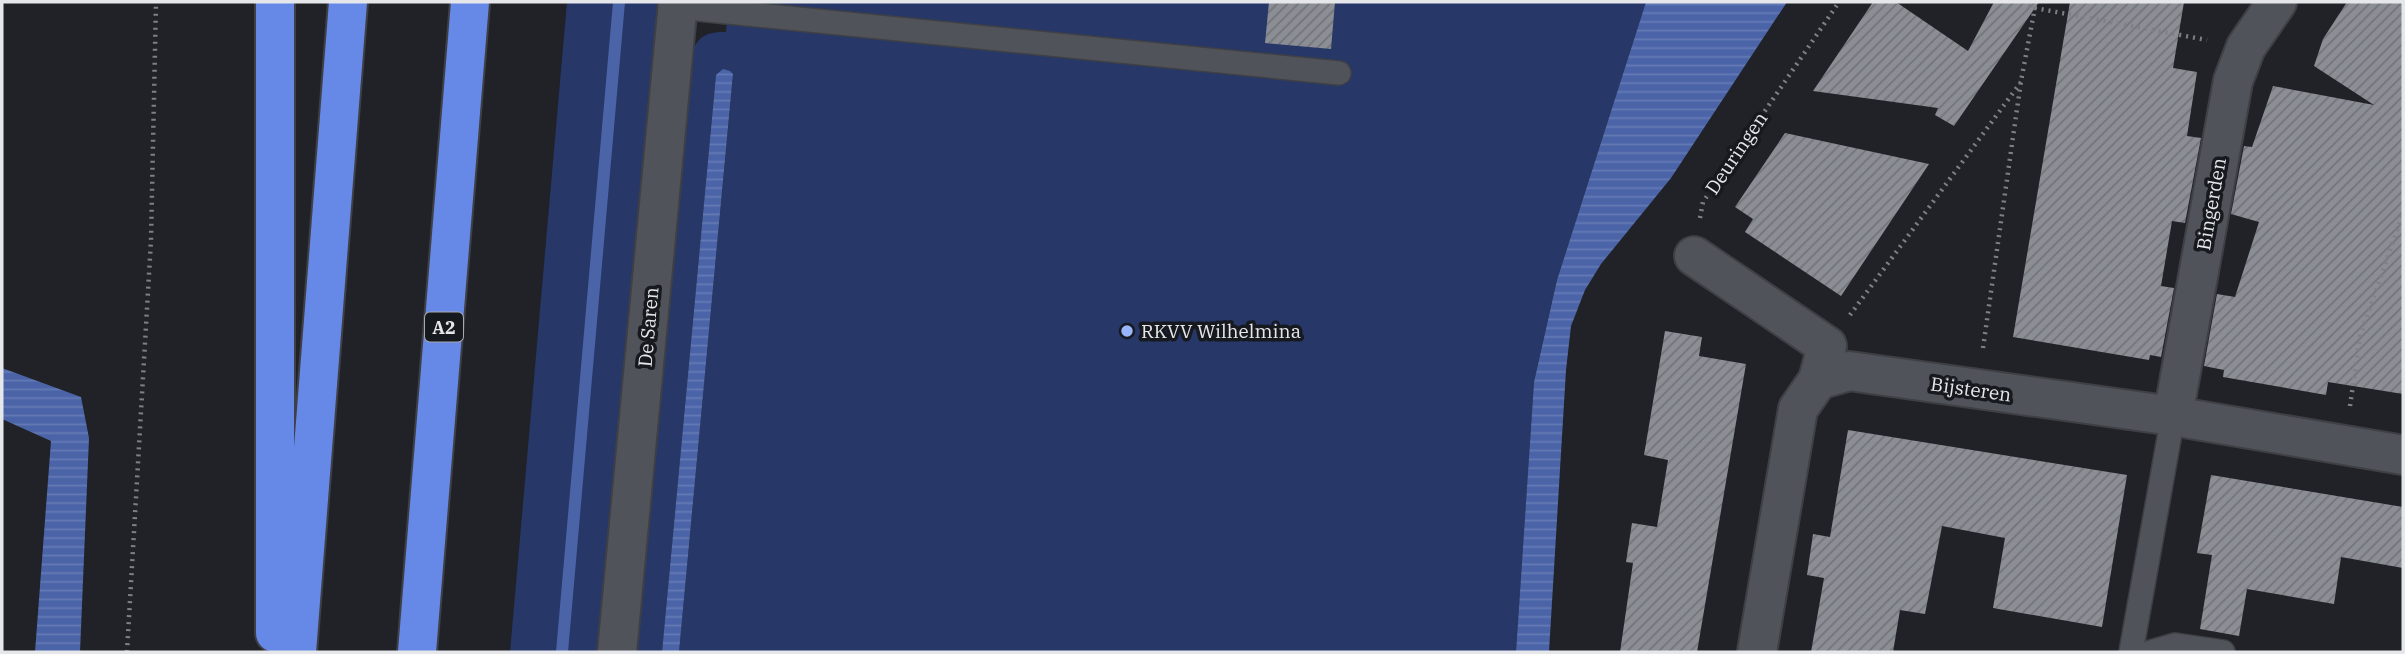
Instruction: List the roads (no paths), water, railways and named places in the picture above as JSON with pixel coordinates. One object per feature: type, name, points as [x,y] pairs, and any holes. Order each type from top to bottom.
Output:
[{"type":"highway","points":[[275,2],[275,652]]},
{"type":"highway","points":[[297,652],[348,2]]},
{"type":"highway","name":"A2","points":[[417,652],[470,2]]},
{"type":"street","name":"Bingerden","points":[[2173,416],[2232,81],[2246,47],[2277,2]]},
{"type":"street","name":"De Saren","points":[[617,652],[678,4]]},
{"type":"street","points":[[1694,256],[1822,363],[1798,409],[1757,652]]},
{"type":"street","name":"Bijsteren","points":[[1822,363],[1849,371],[2173,416],[2403,455]]},
{"type":"lane","points":[[678,4],[1339,73]]},
{"type":"lane","points":[[2131,652],[2173,416]]},
{"type":"lane","points":[[2151,652],[2175,645],[2222,652]]},
{"type":"waterway","points":[[562,652],[619,2]]},
{"type":"place","name":"RKVV Wilhelmina","points":[[1127,331]]}]
